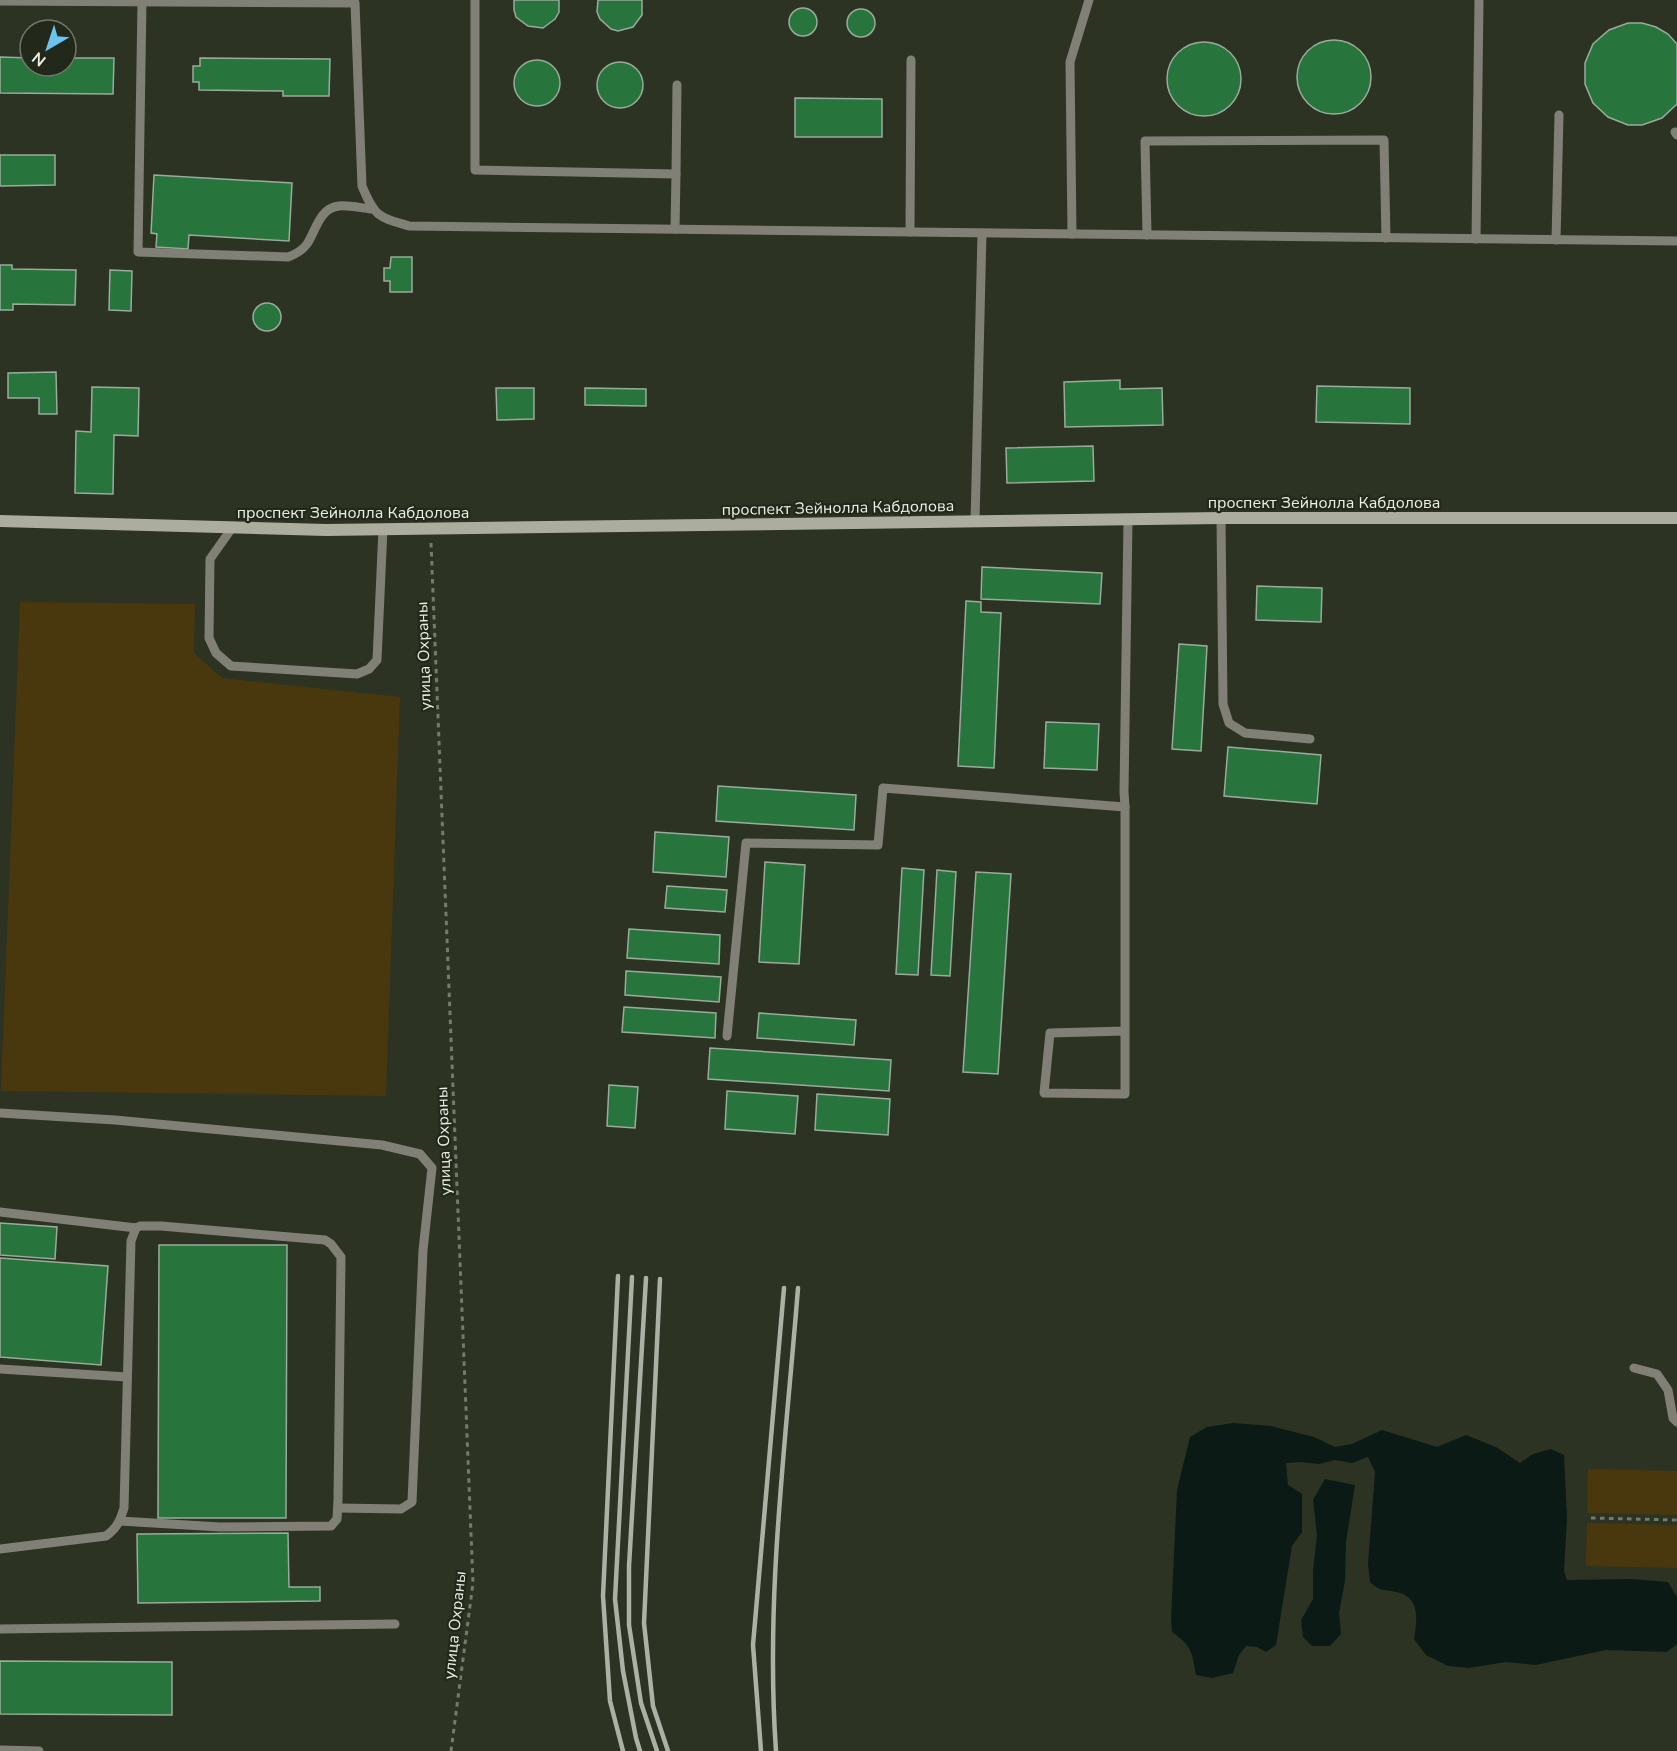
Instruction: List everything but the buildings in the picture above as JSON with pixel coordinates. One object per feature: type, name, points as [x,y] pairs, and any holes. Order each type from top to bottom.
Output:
[{"type":"main road","name":"проспект Зейнолла Кабдолова","points":[[0,521],[326,530],[1221,518],[1677,518]]},
{"type":"lane","points":[[475,0],[475,170],[676,174]]},
{"type":"lane","points":[[1072,234],[1070,62],[1089,0]]},
{"type":"lane","points":[[1476,239],[1479,0]]},
{"type":"lane","points":[[0,1],[355,2],[362,186],[371,209]]},
{"type":"lane","points":[[142,2],[138,252],[288,257],[299,252],[307,244],[320,218],[330,209],[338,206],[371,209],[387,220],[410,226],[1677,241]]},
{"type":"lane","points":[[910,232],[911,60]]},
{"type":"lane","points":[[675,229],[677,85]]},
{"type":"lane","points":[[1556,240],[1559,115]]},
{"type":"lane","points":[[1147,235],[1145,141],[1384,140],[1386,238]]},
{"type":"lane","points":[[975,522],[982,233]]},
{"type":"lane","points":[[1221,518],[1223,704],[1229,723],[1245,733],[1310,739]]},
{"type":"lane","points":[[1125,1031],[1050,1033],[1044,1093],[1125,1094],[1128,520]]},
{"type":"lane","points":[[232,528],[210,559],[209,638],[216,653],[231,666],[357,674],[369,669],[376,660],[383,529]]},
{"type":"lane","points":[[727,1036],[746,843],[878,845],[883,788],[1125,807]]},
{"type":"lane","points":[[0,1113],[115,1120],[382,1145],[420,1154],[432,1168],[423,1250],[412,1502],[401,1509],[338,1508]]},
{"type":"lane","points":[[0,1212],[136,1228],[161,1226],[325,1240],[337,1250],[341,1257],[338,1508],[337,1519],[332,1526],[220,1527],[120,1521]]},
{"type":"lane","points":[[0,1549],[106,1536],[115,1530],[120,1521],[124,1508],[131,1241],[136,1228]]},
{"type":"lane","points":[[1634,1368],[1657,1374],[1668,1390],[1673,1418],[1677,1422]]},
{"type":"lane","points":[[0,1369],[127,1377]]},
{"type":"lane","points":[[0,1629],[395,1624]]},
{"type":"lane","points":[[0,1750],[39,1751]]},
{"type":"path","name":"улица Охраны","points":[[430,529],[473,1583],[451,1751]]},
{"type":"path","points":[[1591,1518],[1677,1520]]},
{"type":"shaded area","points":[[20,602],[195,604],[194,653],[222,678],[400,697],[386,1096],[1,1091]]},
{"type":"shaded area","points":[[1233,1423],[1271,1426],[1314,1437],[1335,1447],[1352,1444],[1382,1430],[1437,1447],[1466,1435],[1496,1447],[1520,1463],[1533,1454],[1551,1449],[1564,1455],[1567,1518],[1564,1571],[1567,1580],[1631,1579],[1668,1582],[1677,1597],[1677,1644],[1667,1652],[1606,1650],[1536,1665],[1506,1662],[1469,1668],[1448,1666],[1426,1655],[1414,1639],[1416,1610],[1410,1599],[1396,1592],[1379,1589],[1370,1582],[1368,1564],[1375,1472],[1368,1457],[1352,1463],[1335,1460],[1319,1464],[1286,1463],[1288,1485],[1302,1494],[1302,1532],[1292,1546],[1276,1645],[1266,1652],[1257,1647],[1246,1646],[1239,1655],[1233,1673],[1212,1678],[1196,1675],[1190,1650],[1184,1641],[1172,1632],[1177,1490],[1190,1437],[1207,1427]]},
{"type":"shaded area","points":[[1588,1469],[1677,1471],[1677,1515],[1587,1513]]},
{"type":"shaded area","points":[[1325,1479],[1355,1485],[1346,1542],[1345,1581],[1339,1613],[1341,1634],[1330,1646],[1312,1646],[1303,1637],[1301,1620],[1313,1599],[1317,1535],[1313,1500]]},
{"type":"shaded area","points":[[1587,1523],[1677,1525],[1677,1568],[1586,1566]]},
{"type":"railway","points":[[618,1276],[603,1596],[610,1701],[623,1751]]},
{"type":"railway","points":[[632,1277],[615,1599],[623,1671],[640,1751]]},
{"type":"railway","points":[[646,1278],[629,1566],[629,1625],[641,1703],[657,1751]]},
{"type":"railway","points":[[660,1279],[644,1623],[653,1706],[668,1751]]},
{"type":"railway","points":[[761,1751],[753,1645],[784,1288]]},
{"type":"railway","points":[[776,1751],[773,1693],[775,1577],[798,1288]]}]
